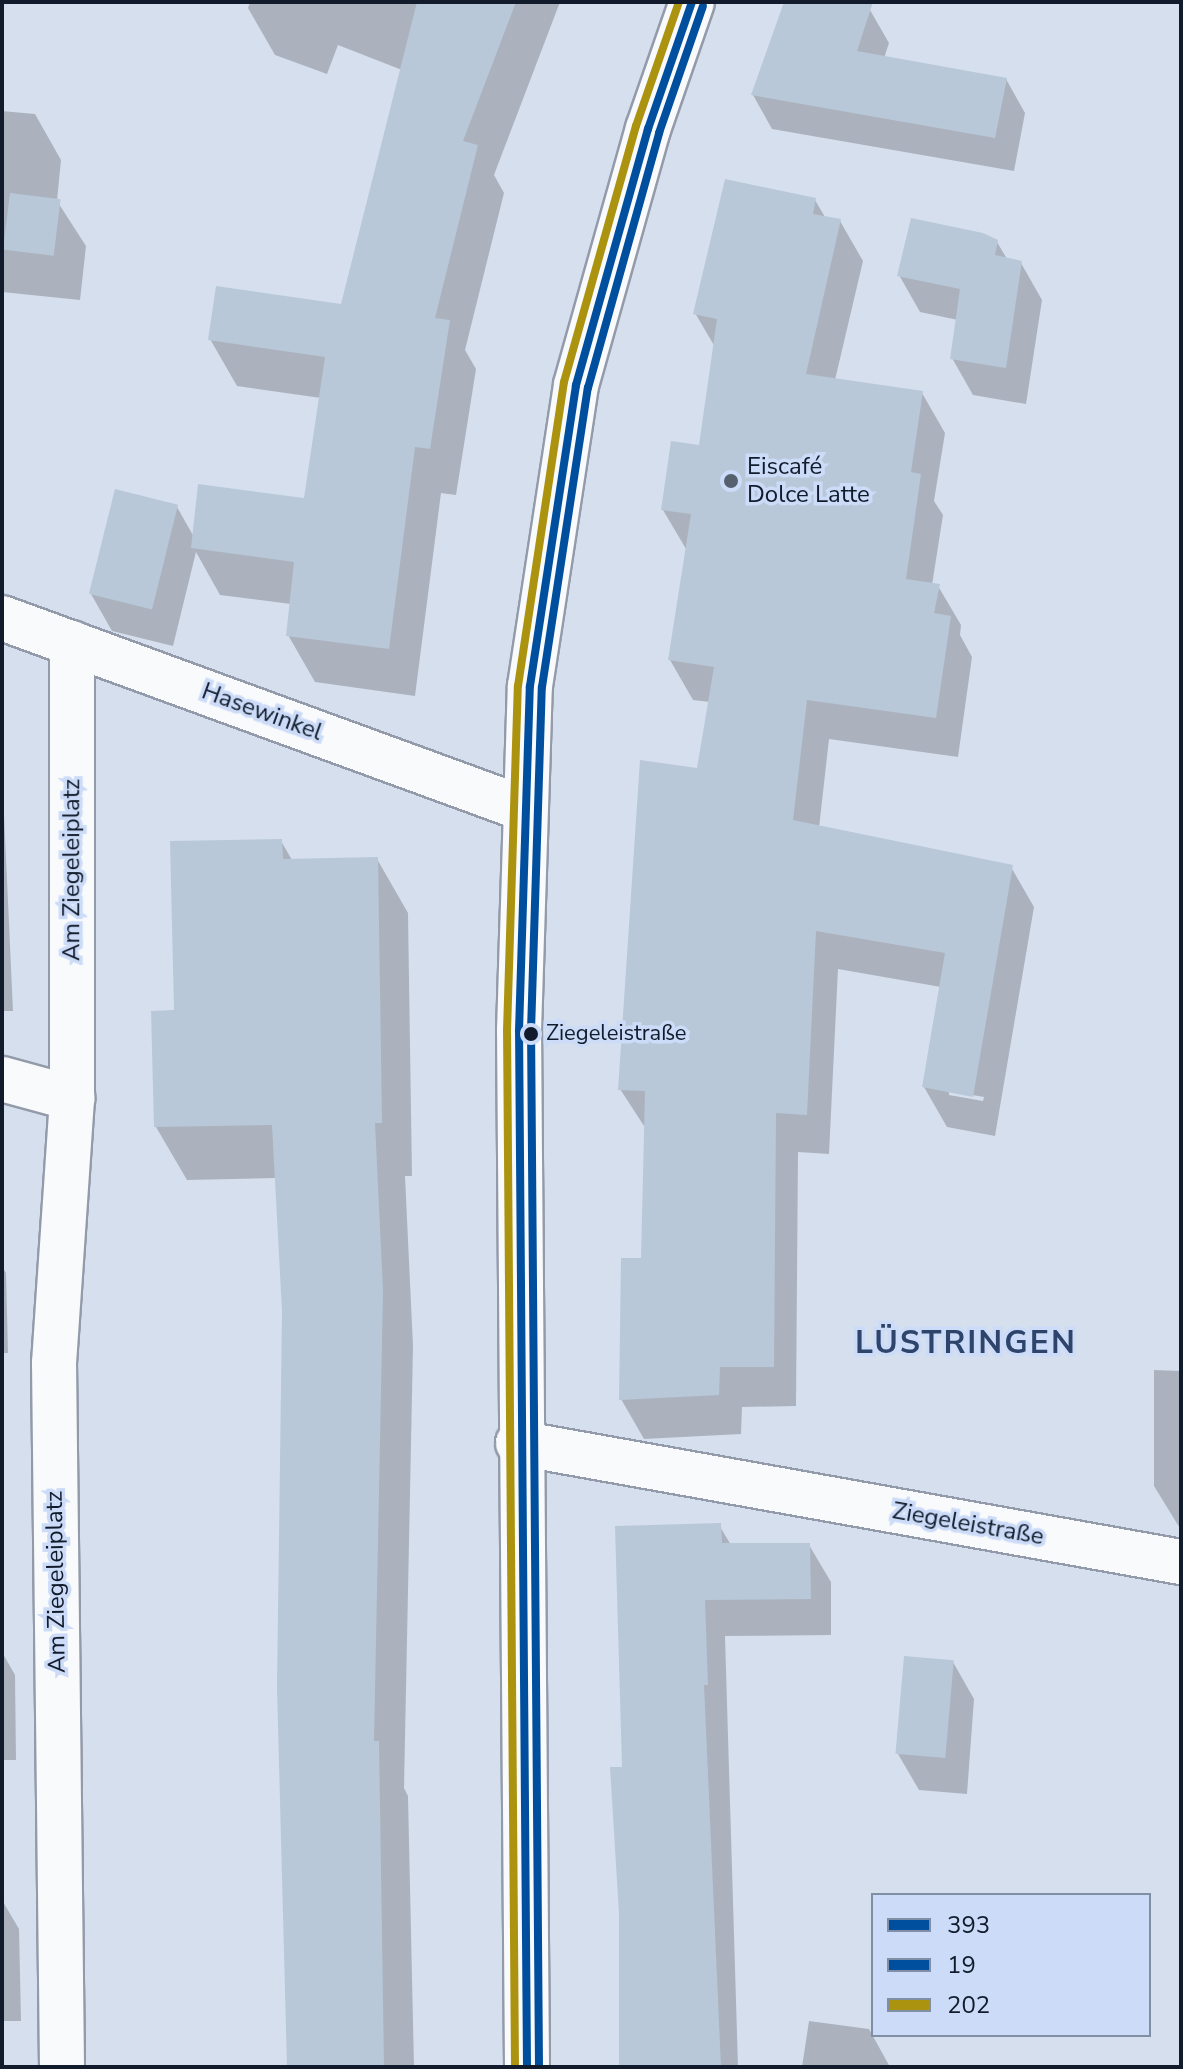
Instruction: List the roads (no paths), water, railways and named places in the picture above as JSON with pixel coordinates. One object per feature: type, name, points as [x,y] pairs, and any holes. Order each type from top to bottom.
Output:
[{"type":"street","points":[[527,2067],[518,1443],[522,808],[533,652],[576,385],[648,129],[692,2]]},
{"type":"street","name":"Hasewinkel","points":[[2,618],[522,808]]},
{"type":"street","name":"Am Ziegeleiplatz","points":[[62,2067],[54,1363],[72,1098],[72,643]]},
{"type":"street","points":[[2,1079],[72,1098]]},
{"type":"street","name":"Ziegeleistraße","points":[[518,1443],[1181,1562]]},
{"type":"place","name":"Eiscafé Dolce Latte","points":[[731,481]]},
{"type":"place","name":"Ziegeleistraße","points":[[531,1034]]},
{"type":"district","name":"LÜSTRINGEN","points":[[966,1343]]}]
